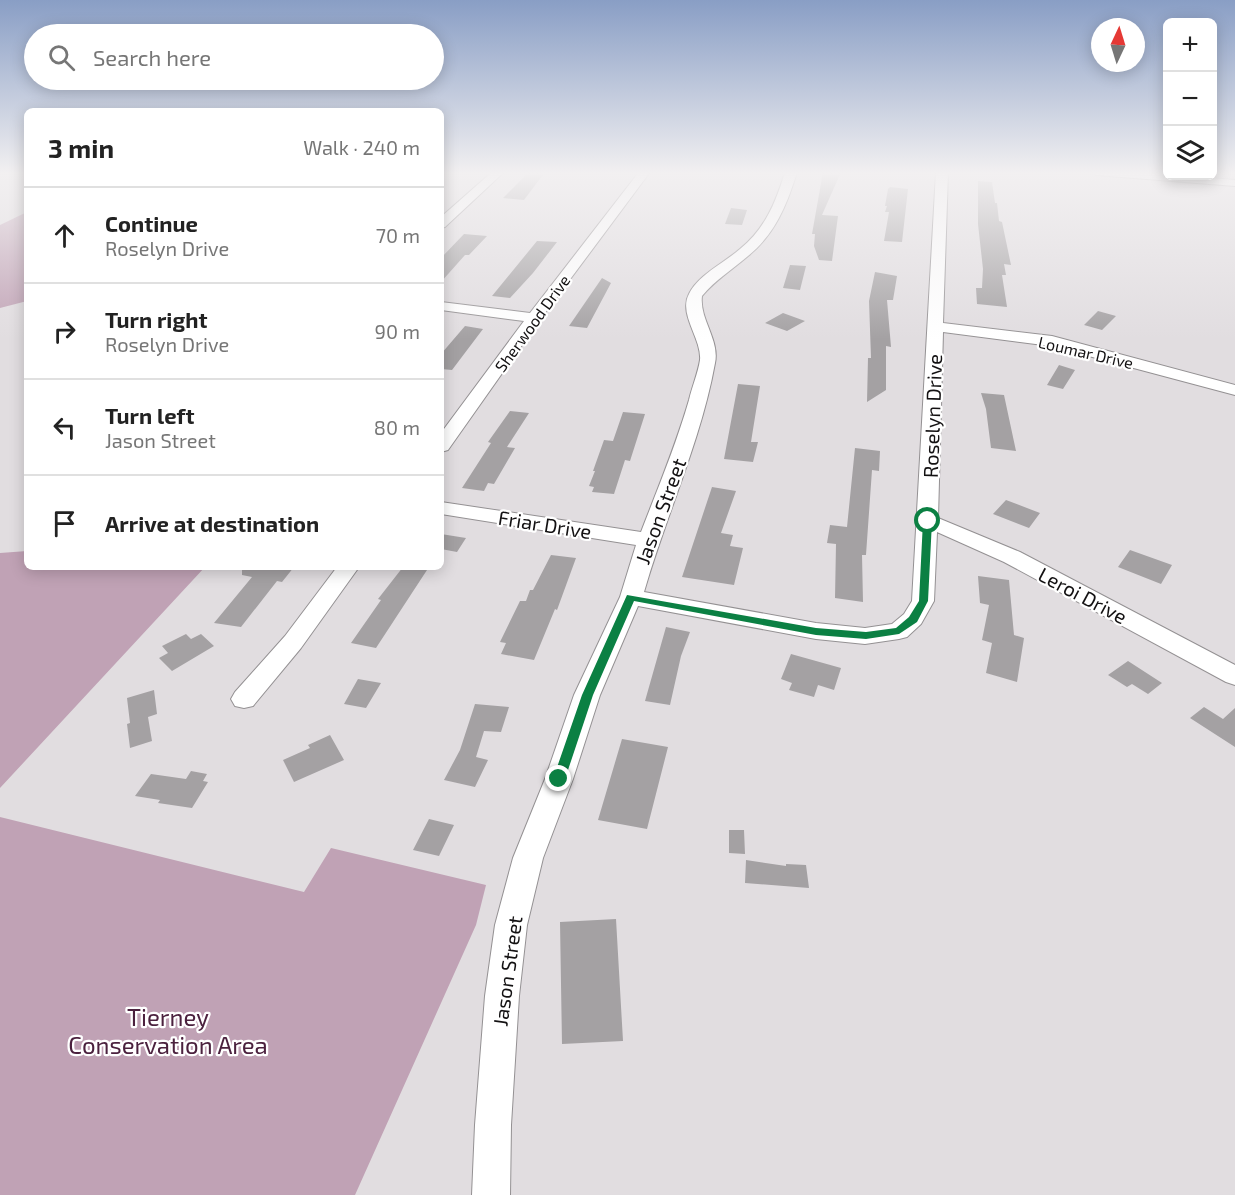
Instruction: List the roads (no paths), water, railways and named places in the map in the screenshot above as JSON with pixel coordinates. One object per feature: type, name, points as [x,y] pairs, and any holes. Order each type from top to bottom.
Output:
[{"type":"street","name":"Sherwood Drive","points":[[444,442],[603,228]]},
{"type":"street","name":"Jason Street","points":[[491,1195],[501,1008],[511,925],[528,858],[559,779],[587,695],[631,597],[648,540],[686,441],[709,354],[694,309],[695,295],[751,247],[769,228]]},
{"type":"street","name":"Roselyn Drive","points":[[631,597],[816,631],[866,636],[899,631],[913,619],[923,601],[939,228]]},
{"type":"street","points":[[444,306],[534,318]]},
{"type":"street","name":"Loumar Drive","points":[[934,327],[1052,341],[1235,390]]},
{"type":"street","name":"Friar Drive","points":[[444,508],[648,540]]},
{"type":"street","name":"Leroi Drive","points":[[928,521],[1012,557],[1235,676]]},
{"type":"street","points":[[244,699],[294,642],[346,570]]},
{"type":"park label","name":"Tierney Conservation Area","points":[[168,1030]]}]
